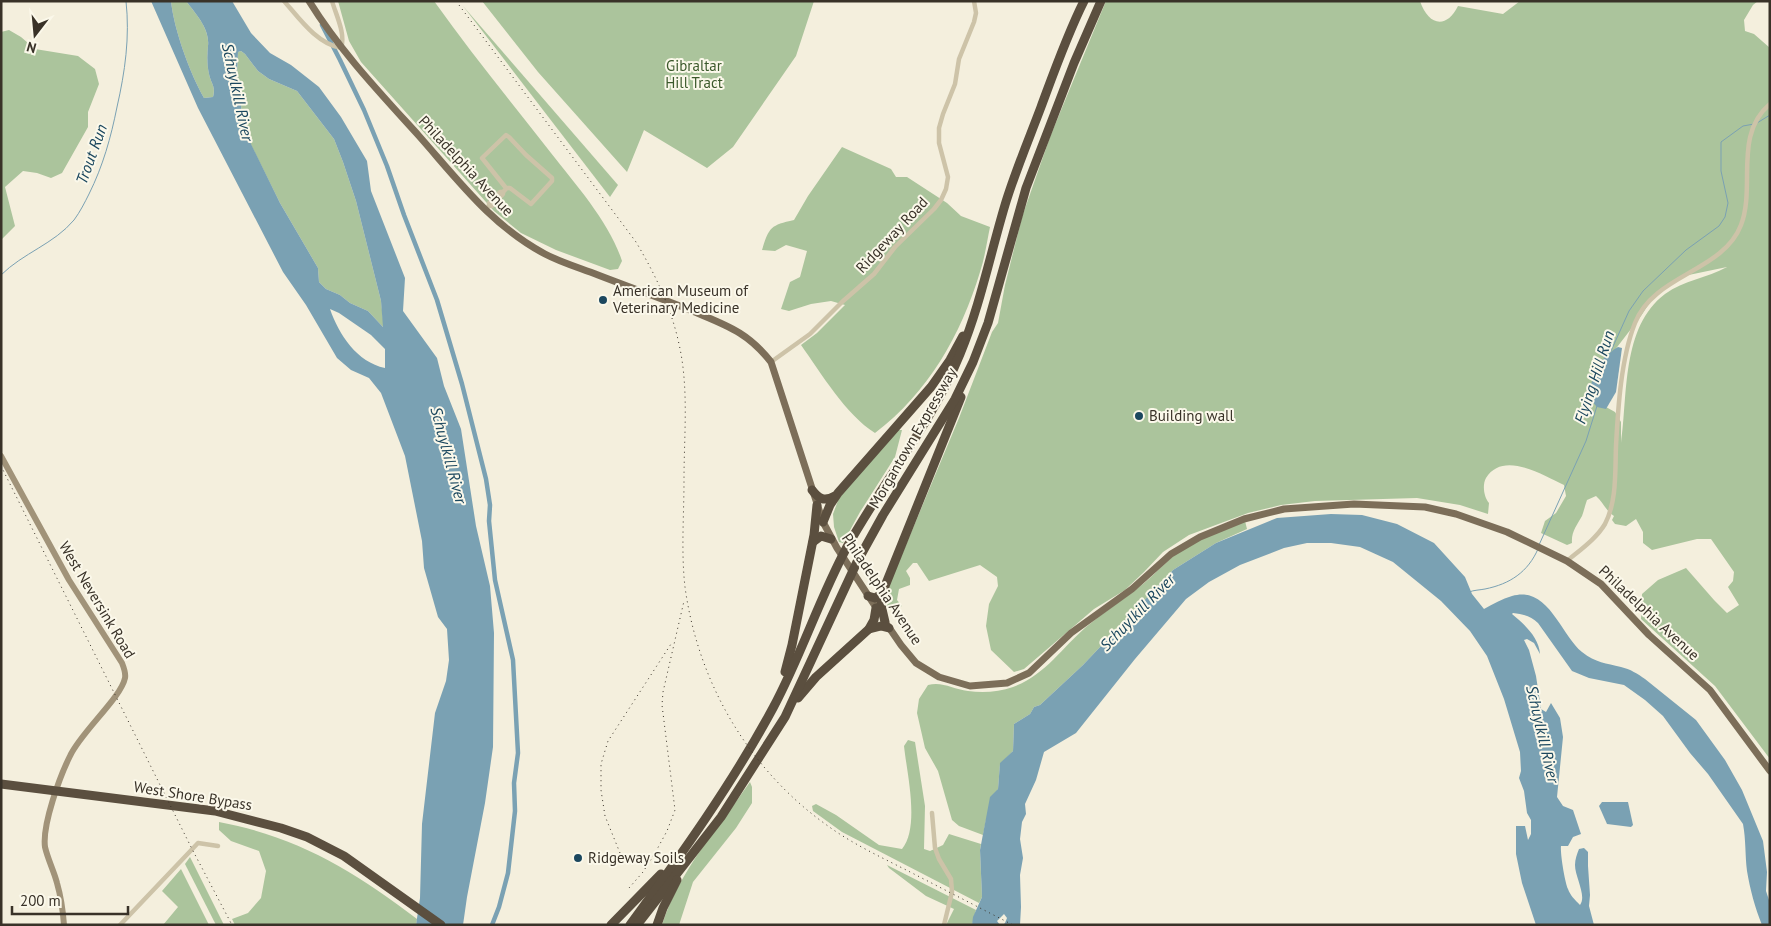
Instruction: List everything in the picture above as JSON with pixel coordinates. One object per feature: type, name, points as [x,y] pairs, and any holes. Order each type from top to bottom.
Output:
[{"type":"highway","name":"Morgantown Expressway","points":[[703,821],[733,777],[775,705],[847,547],[942,392],[959,357],[974,319],[1012,183],[1084,1]]},
{"type":"highway","name":"Morgantown Expressway","points":[[706,836],[721,817],[785,717],[857,562],[883,515],[955,399],[973,362],[1000,284],[1026,188],[1074,63],[1101,1]]},
{"type":"highway","points":[[823,522],[827,509],[836,496],[938,377],[964,334],[984,279]]},
{"type":"highway","points":[[869,629],[887,625],[881,606],[883,593],[986,337],[1000,284]]},
{"type":"highway","points":[[812,490],[817,497],[823,500],[830,500],[836,496]]},
{"type":"highway","points":[[775,705],[792,645],[813,542],[817,505]]},
{"type":"highway","points":[[813,542],[821,536],[831,539]]},
{"type":"highway","points":[[868,596],[875,598],[883,593]]},
{"type":"highway","points":[[785,717],[806,687],[869,629],[874,620],[876,608]]},
{"type":"highway","name":"West Shore Bypass","points":[[1,784],[188,811],[250,824],[302,840],[347,864],[441,925]]},
{"type":"highway","name":"West Shore Bypass","points":[[1,788],[48,792]]},
{"type":"highway","points":[[611,925],[675,858],[703,821]]},
{"type":"highway","points":[[630,925],[703,821]]},
{"type":"highway","points":[[637,925],[706,836]]},
{"type":"highway","points":[[658,925],[672,889],[706,836]]},
{"type":"highway","name":"West Shore Bypass","points":[[392,892],[432,925]]},
{"type":"main road","name":"Philadelphia Avenue","points":[[310,1],[341,48],[459,183],[487,208],[508,231],[548,256],[737,330],[760,347],[772,362],[812,490],[831,539],[900,645],[916,663],[939,677],[961,685],[970,686],[999,685],[1017,680],[1029,673],[1070,633],[1132,589],[1163,560],[1182,546],[1217,529],[1262,514],[1284,509],[1375,504],[1417,506],[1456,514],[1528,541],[1567,561],[1606,587],[1649,635],[1705,684],[1770,771]]},
{"type":"street","points":[[284,1],[317,36],[332,47],[341,48],[342,36],[332,1]]},
{"type":"street","name":"Ridgeway Road","points":[[772,362],[810,334],[874,274],[895,247],[941,200],[946,189],[948,177],[939,143],[939,128],[942,114],[955,84],[959,59],[974,22],[976,13],[974,1]]},
{"type":"street","points":[[1567,561],[1596,536],[1609,514],[1614,484],[1618,416],[1623,375],[1628,344],[1635,321],[1642,308],[1651,298],[1717,254],[1730,243],[1737,232],[1744,212],[1748,144],[1754,124],[1770,104]]},
{"type":"street","points":[[487,208],[492,206],[505,190],[510,188],[531,204],[552,181],[552,178],[506,135],[482,155],[482,158],[505,190]]},
{"type":"street","name":"West Neversink Road","points":[[1,456],[69,580],[126,673],[124,683],[116,696],[82,736],[70,756],[52,804],[46,827],[46,849],[59,892],[64,925]]},
{"type":"street","points":[[932,813],[935,848],[951,879],[952,892],[944,925]]},
{"type":"street","points":[[120,925],[198,843],[218,846]]},
{"type":"green space","points":[[171,1],[186,1],[205,28],[208,40],[209,74],[214,88],[213,97],[204,98],[193,76],[179,38]]},
{"type":"green space","points":[[338,1],[434,1],[601,219],[617,247],[622,261],[618,269],[610,270],[556,250],[521,233],[494,211],[361,62],[349,41]]},
{"type":"green space","name":"Gibraltar Hill Tract","points":[[482,1],[814,1],[796,56],[733,147],[707,168],[644,130],[627,172],[538,72]]},
{"type":"green space","points":[[1106,1],[1420,1],[1428,15],[1438,22],[1448,19],[1458,6],[1503,14],[1520,1],[1758,1],[1753,5],[1744,20],[1745,31],[1754,34],[1770,48],[1770,759],[1715,686],[1641,619],[1642,594],[1658,580],[1686,568],[1727,613],[1739,605],[1728,587],[1733,581],[1734,572],[1711,539],[1697,539],[1652,550],[1643,543],[1643,532],[1636,519],[1626,526],[1615,524],[1612,520],[1614,516],[1596,496],[1587,500],[1582,516],[1573,532],[1572,543],[1567,545],[1541,533],[1545,521],[1556,513],[1566,496],[1564,485],[1535,471],[1513,465],[1502,466],[1493,470],[1486,478],[1484,491],[1489,503],[1488,514],[1460,505],[1417,498],[1315,501],[1281,505],[1248,513],[1189,535],[1163,552],[1125,590],[1094,609],[1024,669],[1014,672],[991,650],[986,626],[989,604],[998,586],[997,577],[980,565],[929,581],[917,563],[913,563],[906,571],[910,578],[910,585],[899,589],[897,600],[902,606],[893,610],[887,608],[888,588],[959,418],[992,332],[998,323],[1005,285],[1022,217],[1050,137]],"holes":[[[1727,267],[1672,289],[1651,308],[1641,325],[1629,363],[1621,443],[1621,422],[1615,412],[1597,402],[1611,355],[1654,296],[1679,277]]]},
{"type":"green space","points":[[463,6],[618,185],[610,197]]},
{"type":"green space","points":[[9,30],[35,49],[78,56],[95,69],[99,84],[88,112],[88,127],[62,173],[51,178],[23,171],[5,187],[15,226],[1,240],[1,32]]},
{"type":"green space","points":[[241,51],[258,71],[269,79],[297,91],[334,139],[356,201],[381,301],[384,328],[368,311],[326,289],[319,282],[318,268],[280,203],[251,145],[243,121],[237,74],[238,52]]},
{"type":"green space","points":[[842,147],[891,169],[896,177],[907,177],[947,203],[961,216],[990,227],[980,272],[963,318],[952,340],[927,381],[894,417],[875,433],[844,405],[801,345],[817,333],[845,305],[831,301],[811,304],[789,311],[781,309],[790,282],[800,277],[807,251],[786,245],[775,251],[762,250],[772,228],[794,220]]},
{"type":"green space","points":[[897,430],[902,430],[895,457],[843,543],[839,542],[834,527],[833,514],[839,498]]},
{"type":"green space","points":[[1245,521],[1247,529],[1216,543],[1173,570],[1083,665],[1040,705],[1034,707],[1030,714],[1014,724],[1013,751],[1000,764],[998,789],[986,820],[983,835],[959,826],[952,820],[938,771],[925,748],[917,713],[919,699],[928,685],[938,684],[968,691],[985,692],[1008,689],[1024,682],[1043,669],[1086,627],[1143,584],[1183,549],[1203,538]]},
{"type":"green space","points":[[908,740],[915,742],[925,806],[924,849],[930,851],[943,845],[949,834],[981,844],[982,897],[979,903],[842,832],[813,811],[812,806],[816,804],[836,815],[879,845],[902,849],[910,828],[911,814],[904,746]]},
{"type":"green space","points":[[750,782],[752,787],[752,803],[736,828],[693,882],[679,925],[662,925],[678,886],[700,850]]},
{"type":"green space","points":[[219,822],[274,837],[324,858],[394,902],[417,919],[416,925],[235,925],[232,919],[248,913],[261,898],[266,871],[259,851],[231,841],[219,830]]},
{"type":"green space","points":[[190,857],[224,925],[216,925],[185,864]]},
{"type":"green space","points":[[887,865],[976,910],[972,925],[946,925],[954,909],[926,896]]},
{"type":"green space","points":[[181,869],[209,925],[163,925],[178,907],[162,891]]},
{"type":"water","name":"Schuylkill River","points":[[151,1],[171,1],[175,25],[183,51],[204,98],[213,97],[214,93],[208,67],[207,34],[202,22],[186,1],[232,1],[251,33],[270,53],[291,65],[319,87],[341,117],[367,161],[371,191],[405,278],[403,311],[437,358],[444,386],[461,429],[476,526],[490,586],[494,633],[493,747],[463,925],[416,925],[420,898],[422,824],[435,713],[446,681],[449,660],[447,629],[438,617],[424,568],[422,541],[405,456],[381,393],[369,378],[351,370],[337,358],[306,305],[283,272],[198,108]],"holes":[[[241,51],[258,71],[269,79],[297,91],[334,139],[356,201],[381,301],[383,327],[368,311],[326,289],[319,282],[318,268],[280,203],[251,144],[243,121],[237,74],[238,52]],[[330,309],[371,335],[385,349],[385,368],[366,360],[350,346],[338,328]]]},
{"type":"water","points":[[1618,347],[1622,348],[1616,392],[1606,409],[1597,407],[1590,399],[1590,391],[1596,369],[1605,357]]},
{"type":"water","name":"Schuylkill River","points":[[1331,514],[1362,515],[1397,524],[1434,543],[1465,577],[1472,594],[1484,609],[1512,596],[1524,595],[1535,598],[1553,614],[1574,644],[1587,656],[1597,661],[1631,670],[1696,720],[1725,760],[1742,790],[1763,841],[1767,872],[1766,891],[1770,903],[1770,925],[1762,925],[1753,898],[1747,871],[1743,824],[1708,774],[1663,716],[1624,685],[1589,678],[1572,671],[1538,623],[1527,616],[1513,613],[1530,631],[1539,648],[1540,654],[1534,643],[1527,639],[1524,640],[1529,650],[1536,676],[1541,709],[1546,712],[1551,703],[1560,718],[1563,737],[1557,797],[1563,806],[1573,810],[1581,834],[1573,837],[1568,846],[1561,846],[1563,868],[1569,891],[1580,905],[1582,897],[1575,861],[1579,849],[1584,848],[1588,852],[1589,906],[1594,925],[1536,925],[1522,883],[1516,854],[1516,826],[1525,826],[1528,840],[1531,834],[1531,820],[1527,813],[1524,791],[1519,778],[1521,771],[1520,752],[1504,699],[1487,656],[1470,631],[1441,601],[1393,562],[1360,547],[1331,543],[1307,543],[1284,548],[1240,565],[1209,582],[1186,599],[1076,733],[1044,752],[1036,780],[1025,804],[1026,814],[1022,822],[1020,839],[1023,858],[1020,875],[1020,925],[1003,925],[1007,918],[1004,914],[997,921],[1000,925],[972,925],[973,917],[982,897],[980,850],[990,797],[998,789],[1000,763],[1013,751],[1014,724],[1030,714],[1034,707],[1040,705],[1083,665],[1173,570],[1216,543],[1277,518]]},
{"type":"water","points":[[1602,802],[1628,802],[1633,825],[1631,827],[1607,824],[1599,806]]},
{"type":"waterway","name":"Trout Run","points":[[1,275],[19,260],[57,236],[66,228],[78,214],[94,183],[109,140],[122,81],[127,41],[126,1]]},
{"type":"waterway","points":[[322,25],[364,110],[437,300],[462,384],[486,479],[490,505],[489,521],[495,580],[513,660],[518,753],[514,783],[515,811],[508,873],[492,925]]},
{"type":"waterway","name":"Flying Hill Run","points":[[1757,123],[1770,115]]},
{"type":"waterway","name":"Flying Hill Run","points":[[1611,351],[1629,311],[1643,291],[1686,250],[1719,226],[1725,217],[1728,203],[1721,171],[1721,142],[1743,126],[1754,124]]},
{"type":"waterway","name":"Flying Hill Run","points":[[1539,545],[1586,441],[1597,406]]},
{"type":"waterway","name":"Flying Hill Run","points":[[1469,592],[1494,587],[1517,576],[1529,564],[1538,549]]},
{"type":"railway","points":[[456,1],[636,242],[650,266],[667,304],[676,330],[684,377],[683,547],[685,587],[692,623],[702,657],[715,690],[732,721],[751,751],[774,779],[800,804],[828,826],[870,852],[1013,925]]},
{"type":"railway","points":[[1,466],[192,849],[232,925]]},
{"type":"railway","points":[[629,888],[643,872],[655,853],[667,831],[675,810],[662,705],[663,692],[684,601]]},
{"type":"railway","points":[[620,853],[605,816],[601,790],[601,764],[608,741],[671,644]]},
{"type":"place","name":"American Museum of Veterinary Medicine","points":[[603,300]]},
{"type":"place","name":"Building wall","points":[[1139,416]]},
{"type":"place","name":"Ridgeway Soils","points":[[578,858]]}]
